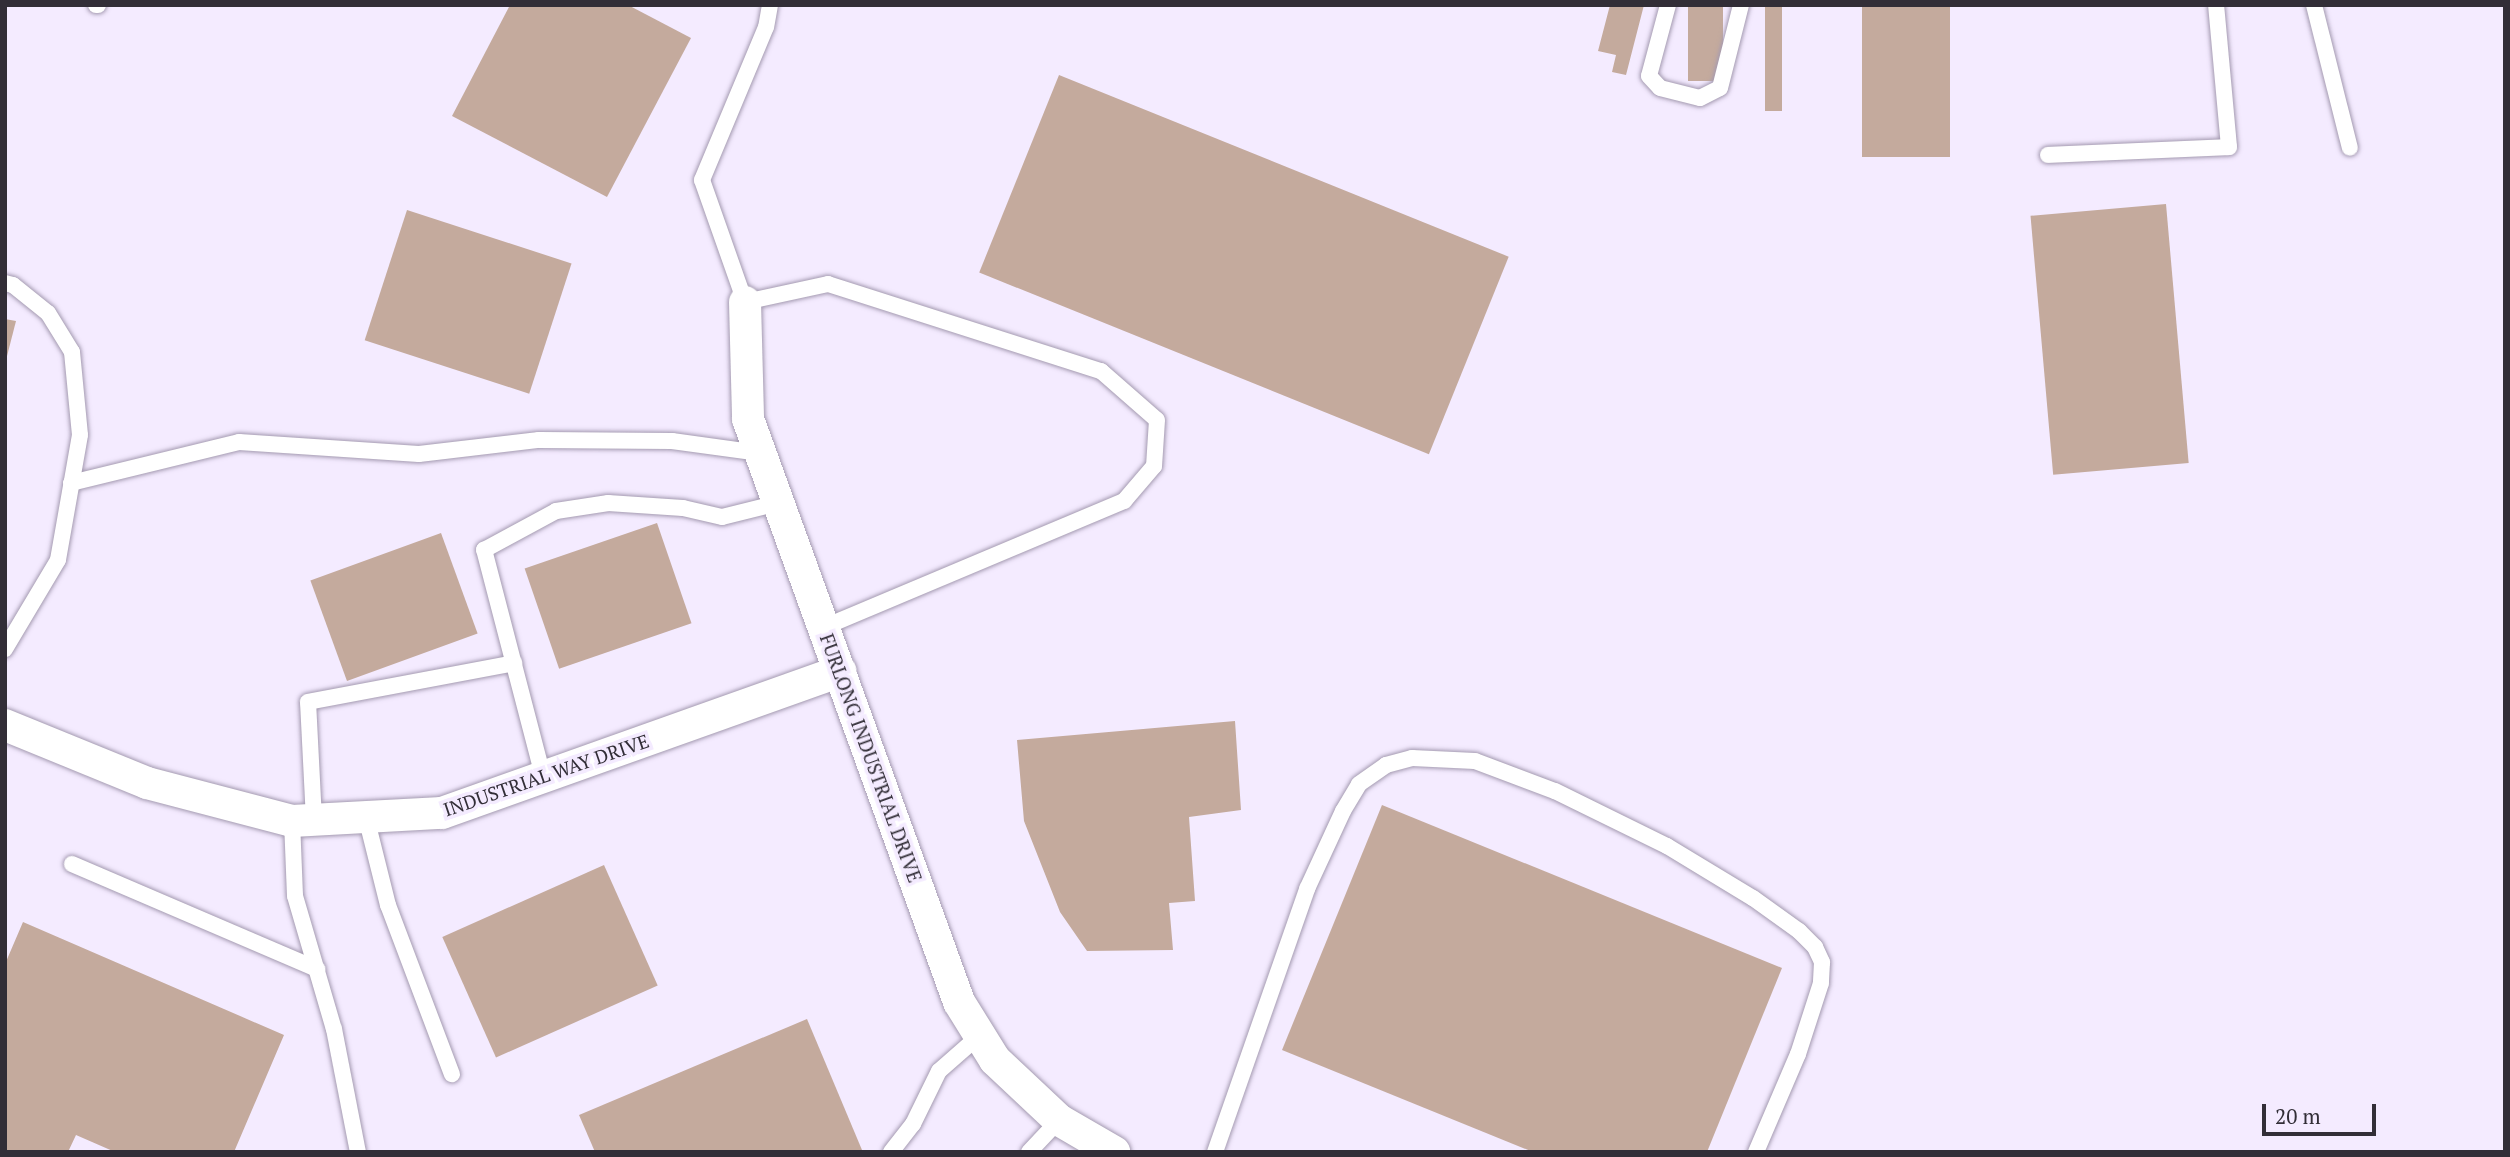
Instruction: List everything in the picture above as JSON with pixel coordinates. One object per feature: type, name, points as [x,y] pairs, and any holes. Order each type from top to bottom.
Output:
[{"type":"street","name":"FURLONG INDUSTRIAL DRIVE","points":[[745,302],[748,419],[959,1002],[995,1060],[1059,1120],[1114,1152]]},
{"type":"street","name":"INDUSTRIAL WAY DRIVE","points":[[5,725],[147,783],[303,820],[442,813],[840,671]]},
{"type":"lane","points":[[770,5],[766,27],[702,180],[745,302],[828,284],[1101,371],[1157,420],[1154,466],[1124,501],[824,627]]},
{"type":"lane","points":[[1668,5],[1649,76],[1660,88],[1700,98],[1720,88],[1741,5]]},
{"type":"lane","points":[[2048,155],[2230,147],[2216,5]]},
{"type":"lane","points":[[2314,5],[2350,148]]},
{"type":"lane","points":[[5,283],[13,285],[48,313],[72,352],[80,435],[58,560],[5,649]]},
{"type":"lane","points":[[71,483],[239,442],[419,454],[539,440],[647,441],[760,453]]},
{"type":"lane","points":[[543,776],[484,550],[556,511],[608,503],[683,508],[722,517],[778,503]]},
{"type":"lane","points":[[358,1152],[334,1029],[295,895],[303,820],[308,702],[514,663]]},
{"type":"lane","points":[[1215,1152],[1307,889],[1343,811],[1359,784],[1386,765],[1423,758],[1475,761],[1555,791],[1667,846],[1753,898],[1799,931],[1815,947],[1822,962],[1821,984],[1798,1055],[1756,1152]]},
{"type":"lane","points":[[366,817],[387,905],[452,1074]]},
{"type":"lane","points":[[72,864],[317,969]]},
{"type":"lane","points":[[891,1152],[913,1124],[939,1071],[980,1035]]},
{"type":"lane","points":[[1029,1152],[1059,1120]]},
{"type":"building","points":[[510,5],[628,5],[691,38],[607,197],[452,116]]},
{"type":"building","points":[[1610,5],[1644,5],[1626,75],[1612,72],[1616,55],[1598,51]]},
{"type":"building","points":[[1688,5],[1723,5],[1723,81],[1688,81]]},
{"type":"building","points":[[1765,5],[1782,5],[1782,111],[1765,111]]},
{"type":"building","points":[[1862,5],[1950,5],[1950,157],[1862,157]]},
{"type":"building","points":[[1059,75],[1509,257],[1429,454],[979,272]]},
{"type":"building","points":[[2166,204],[2189,463],[2053,475],[2031,216]]},
{"type":"building","points":[[407,210],[572,263],[529,394],[365,340]]},
{"type":"building","points":[[5,319],[16,321],[6,360],[5,360]]},
{"type":"building","points":[[657,523],[692,623],[559,669],[525,569]]},
{"type":"building","points":[[441,533],[478,634],[347,681],[310,581]]},
{"type":"building","points":[[1235,721],[1241,810],[1189,817],[1195,901],[1169,903],[1173,950],[1087,951],[1060,912],[1024,821],[1017,740]]},
{"type":"building","points":[[1382,805],[1782,968],[1707,1152],[1533,1152],[1282,1050]]},
{"type":"building","points":[[604,865],[658,986],[496,1058],[442,937]]},
{"type":"building","points":[[23,922],[284,1035],[234,1152],[115,1152],[76,1135],[68,1152],[5,1152],[5,964]]},
{"type":"building","points":[[807,1019],[862,1150],[595,1152],[579,1115]]}]
